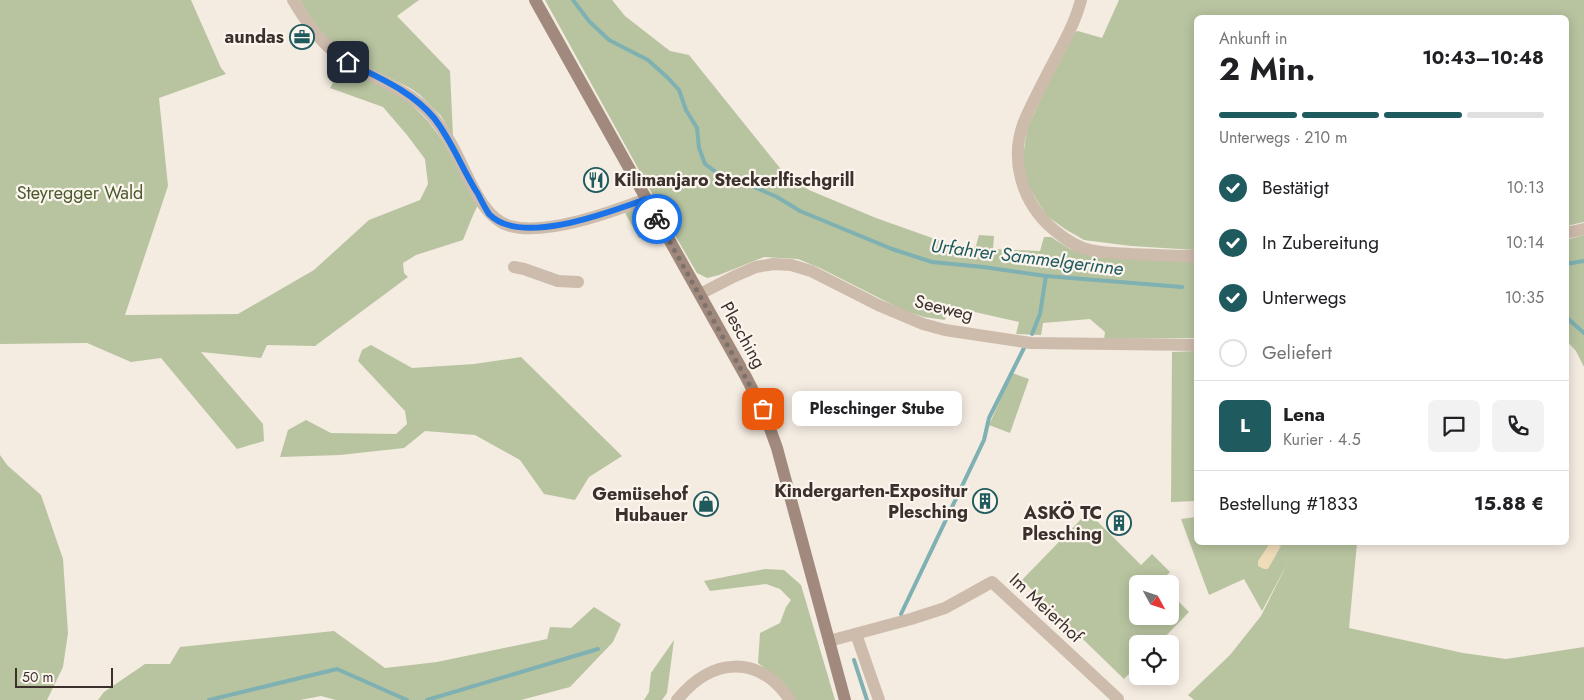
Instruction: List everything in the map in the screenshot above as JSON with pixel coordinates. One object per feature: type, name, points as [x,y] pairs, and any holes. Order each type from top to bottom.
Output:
[{"type":"main road","name":"Plesching","points":[[535,0],[700,294],[759,401],[772,429],[845,700]]},
{"type":"street","points":[[293,0],[306,23],[339,56],[403,91],[427,110],[457,154],[469,180],[489,214],[510,226],[531,228],[570,223],[646,199]]},
{"type":"street","points":[[1080,0],[1074,23],[1025,118],[1018,150],[1018,166],[1023,188],[1036,212],[1065,238],[1079,246],[1102,252],[1194,256]]},
{"type":"street","points":[[1569,232],[1584,229]]},
{"type":"street","name":"Seeweg","points":[[700,294],[735,276],[756,268],[774,264],[792,265],[811,271],[878,306],[923,324],[945,330],[1031,343],[1194,345]]},
{"type":"street","points":[[514,267],[558,281],[578,282]]},
{"type":"street","name":"Im Meierhof","points":[[829,641],[945,608],[992,582],[1118,699]]},
{"type":"street","points":[[856,634],[879,700]]},
{"type":"street","points":[[680,699],[699,678],[718,669],[734,667],[747,668],[773,680],[790,700]]},
{"type":"green space","name":"Steyregger Wald","points":[[0,0],[191,0],[221,68],[226,74],[159,98],[168,186],[125,315],[238,314],[314,270],[369,220],[420,200],[428,184],[425,159],[383,107],[330,88],[343,65],[407,100],[428,121],[443,141],[478,205],[463,240],[416,255],[403,263],[404,273],[408,277],[315,346],[267,345],[261,358],[201,352],[263,424],[264,441],[237,449],[161,358],[131,362],[87,343],[0,344]]},
{"type":"green space","points":[[300,0],[419,0],[397,16],[450,71],[453,136],[441,116],[420,95],[410,88],[367,67],[330,41],[316,26]]},
{"type":"green space","points":[[545,0],[612,0],[625,16],[670,51],[689,55],[780,168],[809,190],[876,218],[966,250],[976,246],[979,235],[994,236],[993,249],[1040,251],[1044,237],[1051,237],[1070,249],[1094,257],[1194,260],[1194,338],[1104,339],[1105,332],[1090,319],[1043,323],[1041,335],[1016,334],[1019,322],[948,306],[945,320],[924,317],[903,310],[820,268],[798,259],[764,257],[707,278],[697,273]]},
{"type":"green space","points":[[1119,0],[1584,0],[1584,222],[1569,225],[1569,15],[1194,15],[1194,250],[1131,246],[1084,240],[1047,216],[1026,182],[1023,157],[1027,129],[1071,34],[1078,31],[1102,38]]},
{"type":"green space","points":[[638,208],[653,236],[639,238],[625,213]]},
{"type":"green space","points":[[1584,235],[1584,367],[1576,351],[1569,343],[1569,239]]},
{"type":"green space","points":[[371,345],[412,368],[474,364],[521,357],[622,456],[589,477],[575,500],[544,494],[520,460],[475,435],[425,431],[404,448],[340,455],[280,457],[288,430],[306,420],[331,433],[396,434],[407,424],[405,411],[358,361],[362,350]]},
{"type":"green space","points":[[1194,351],[1194,501],[1171,502],[1172,352]]},
{"type":"green space","points":[[1012,373],[1029,379],[1010,433],[989,425]]},
{"type":"green space","points":[[0,455],[7,465],[41,495],[63,559],[68,633],[63,667],[47,700],[0,700]]},
{"type":"green space","points":[[1088,512],[1141,565],[1152,554],[1170,572],[1167,575],[1129,575],[1129,625],[1176,625],[1167,635],[1129,635],[1129,674],[1124,679],[1022,580]]},
{"type":"green space","points":[[1194,517],[1194,545],[1357,545],[1349,628],[1463,653],[1506,659],[1584,647],[1584,700],[1194,700],[1188,695],[1230,655],[1261,616],[1288,562],[1262,611],[1244,579],[1209,595],[1181,519]]},
{"type":"green space","points":[[765,569],[784,570],[801,585],[835,700],[796,700],[782,681],[758,663],[760,633],[780,623],[791,600],[780,589],[766,584],[710,591],[704,581]]},
{"type":"green space","points":[[1179,602],[1189,612],[1179,622]]},
{"type":"green space","points":[[594,607],[621,624],[613,642],[570,687],[521,700],[336,700],[321,696],[300,700],[98,700],[104,692],[145,664],[170,664],[180,647],[334,631],[385,668],[437,662],[547,639],[550,627],[571,628]]},
{"type":"green space","points":[[674,640],[667,693],[662,700],[644,700],[649,692],[651,673]]},
{"type":"sand","points":[[1269,545],[1281,546],[1268,569],[1258,566],[1258,561]]},
{"type":"waterway","name":"Urfahrer Sammelgerinne","points":[[573,0],[589,21],[609,40],[648,60],[679,90],[686,110],[697,128],[699,148],[705,164],[724,178],[743,182],[777,197],[800,211],[892,249],[932,262],[1046,276],[1182,287]]},
{"type":"waterway","name":"Urfahrer Sammelgerinne","points":[[1569,264],[1584,261]]},
{"type":"waterway","points":[[1032,334],[1040,314],[1046,276]]},
{"type":"waterway","points":[[1569,320],[1584,333]]},
{"type":"waterway","points":[[901,614],[984,440],[989,418],[1024,348]]},
{"type":"waterway","points":[[427,700],[598,649]]},
{"type":"waterway","points":[[854,660],[867,700]]},
{"type":"waterway","points":[[209,700],[337,669],[407,700]]},
{"type":"way so far","points":[[657,219],[763,409]]},
{"type":"place","name":"aundas","points":[[302,37]]},
{"type":"place","name":"Kilimanjaro Steckerlfischgrill","points":[[596,180]]},
{"type":"place","name":"Pleschinger Stube","points":[[763,409]]},
{"type":"place","name":"Kindergarten-Expositur Plesching","points":[[985,501]]},
{"type":"place","name":"Gemüsehof Hubauer","points":[[706,504]]},
{"type":"place","name":"ASKÖ TC Plesching","points":[[1119,523]]},
{"type":"route","points":[[348,62],[403,91],[427,110],[457,154],[469,180],[489,214],[499,221],[510,226],[531,228],[570,223],[646,199],[657,219]]}]
